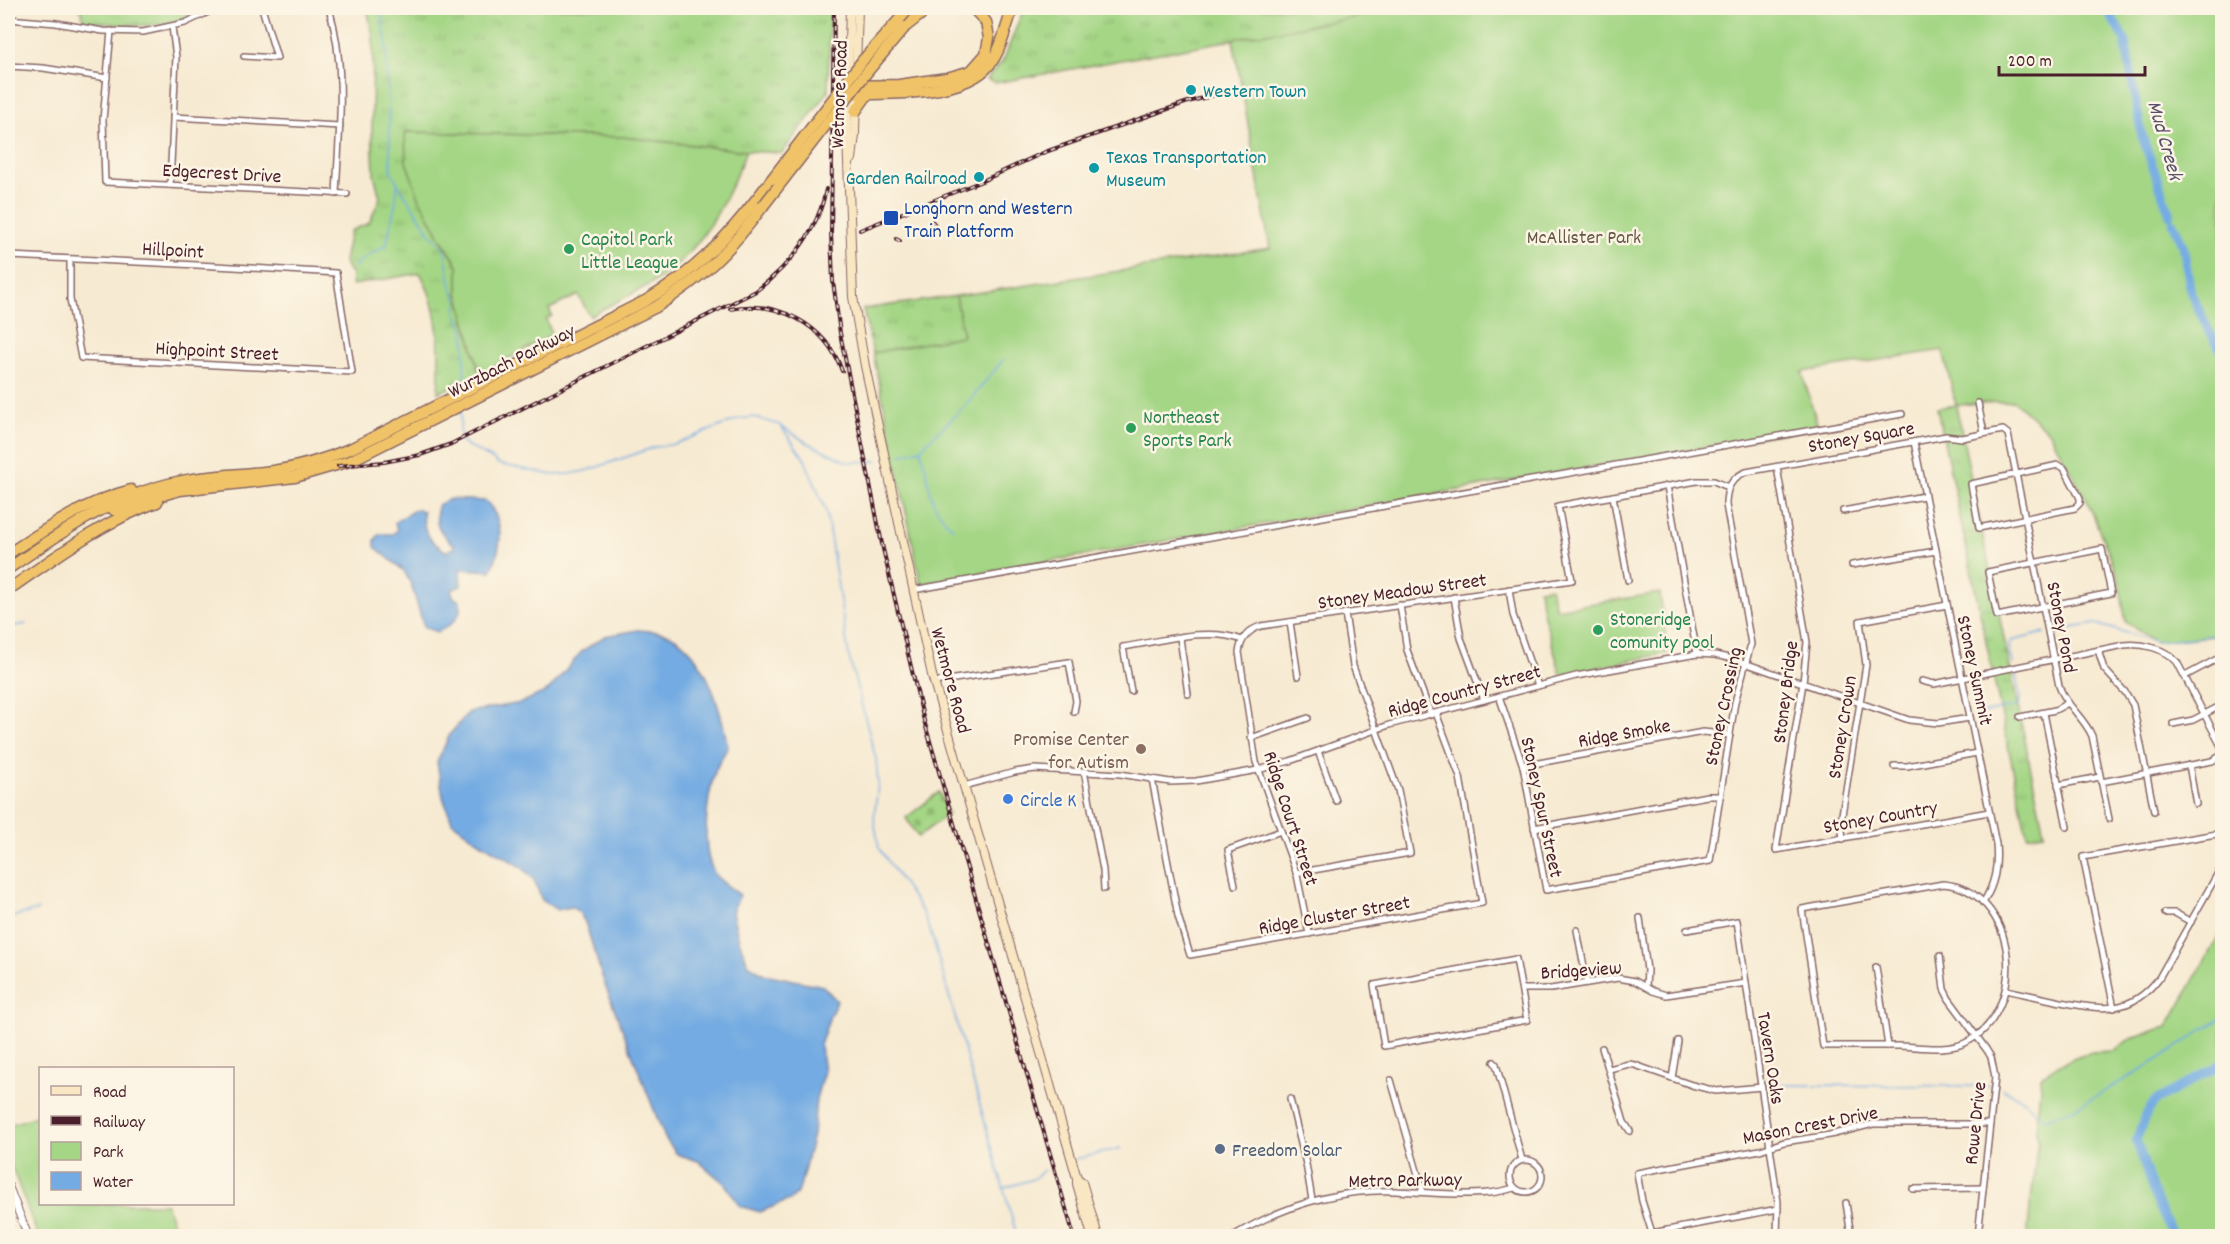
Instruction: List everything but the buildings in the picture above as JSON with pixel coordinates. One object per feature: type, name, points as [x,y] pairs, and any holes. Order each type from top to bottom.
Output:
[{"type":"highway","name":"Wurzbach Parkway","points":[[8,569],[72,525],[132,495],[164,485],[212,481],[279,470],[332,456],[482,390],[656,307],[697,280],[725,254],[867,72],[923,8]]},
{"type":"highway","points":[[905,27],[929,8]]},
{"type":"highway","points":[[855,91],[946,78],[966,74],[974,69],[986,54],[989,38],[986,22],[973,8]]},
{"type":"highway","points":[[855,91],[947,87],[977,76],[993,60],[1013,8]]},
{"type":"highway","name":"Wurzbach Parkway","points":[[482,390],[647,300],[694,268],[732,231],[863,60],[908,10]]},
{"type":"highway","points":[[856,67],[862,76],[877,87]]},
{"type":"highway","points":[[855,91],[855,112]]},
{"type":"highway","name":"Wurzbach Parkway","points":[[8,578],[76,530],[117,509],[166,493],[197,488],[212,481]]},
{"type":"highway","points":[[8,554],[40,531],[98,500],[132,490],[164,485]]},
{"type":"highway","points":[[8,590],[123,517],[197,488]]},
{"type":"main road","name":"Wetmore Road","points":[[850,8],[855,91]]},
{"type":"main road","name":"Wetmore Road","points":[[858,8],[855,91],[847,135],[853,297],[865,366],[934,682],[1092,1236]]},
{"type":"main road","name":"Wetmore Road","points":[[850,181],[855,112]]},
{"type":"main road","name":"Wetmore Road","points":[[1077,1178],[1082,1182],[1098,1236]]},
{"type":"street","points":[[8,19],[111,31],[144,32],[171,27],[206,15],[218,8]]},
{"type":"street","points":[[243,56],[277,58],[262,8]]},
{"type":"street","points":[[329,8],[341,70],[336,194]]},
{"type":"street","points":[[170,184],[176,57],[171,27]]},
{"type":"street","points":[[8,66],[43,68],[107,78],[111,31]]},
{"type":"street","name":"Edgecrest Drive","points":[[107,78],[103,137],[105,182],[347,194]]},
{"type":"street","points":[[173,117],[340,126]]},
{"type":"street","name":"Hillpoint","points":[[8,256],[336,273],[352,372]]},
{"type":"street","name":"Highpoint Street","points":[[70,259],[70,299],[81,358],[352,372]]},
{"type":"street","points":[[1978,403],[1984,434]]},
{"type":"street","points":[[913,590],[1902,414]]},
{"type":"street","name":"Stoney Square","points":[[1728,487],[1741,474],[1946,436],[1962,438],[2006,431]]},
{"type":"street","name":"Stoney Pond","points":[[2006,431],[2026,518],[2059,686],[2068,703],[2089,727],[2094,740],[2109,819]]},
{"type":"street","name":"Stoney Summit","points":[[1914,442],[1997,857],[1992,885],[1983,903]]},
{"type":"street","points":[[2061,466],[2080,498],[2080,502],[2075,508],[1979,528],[1971,484],[2016,474],[2061,466]]},
{"type":"street","name":"Stoney Bridge","points":[[1776,850],[1803,683],[1807,642],[1777,467]]},
{"type":"street","points":[[1628,580],[1613,496],[1704,481],[1728,487]]},
{"type":"street","points":[[1667,486],[1697,654]]},
{"type":"street","name":"Stoney Crossing","points":[[1546,890],[1710,861],[1737,690],[1746,664],[1751,638],[1726,505],[1728,487]]},
{"type":"street","name":"Stoney Meadow Street","points":[[1242,640],[1252,629],[1290,622],[1572,580],[1558,506],[1613,496]]},
{"type":"street","points":[[1843,511],[1924,496]]},
{"type":"street","points":[[2102,549],[2110,593],[1997,616],[1988,572],[2034,562],[2102,549]]},
{"type":"street","points":[[1852,565],[1936,551]]},
{"type":"street","points":[[1509,589],[1513,615],[1538,686]]},
{"type":"street","points":[[1454,597],[1461,638],[1484,700]]},
{"type":"street","points":[[1400,605],[1407,650],[1433,714]]},
{"type":"street","name":"Stoney Crown","points":[[1843,839],[1841,821],[1866,665],[1860,621],[1947,605]]},
{"type":"street","points":[[1296,873],[1410,853],[1400,798],[1353,666],[1345,613]]},
{"type":"street","points":[[1290,622],[1298,676]]},
{"type":"street","points":[[1131,691],[1123,647],[1221,634],[1242,640]]},
{"type":"street","points":[[1180,638],[1188,694]]},
{"type":"street","name":"Ridge Court Street","points":[[1242,640],[1239,652],[1251,738],[1258,770],[1296,873],[1308,934]]},
{"type":"street","points":[[1922,681],[1934,684],[2098,650],[2133,644],[2146,646],[2175,658],[2223,747]]},
{"type":"street","points":[[2098,650],[2104,669],[2125,692],[2133,705],[2154,811]]},
{"type":"street","name":"Ridge Country Street","points":[[964,786],[1025,770],[1084,771],[1170,783],[1196,781],[1258,770],[1376,729],[1499,696],[1576,676],[1697,654],[1725,657],[1920,722],[1938,723],[1970,718]]},
{"type":"street","points":[[2185,676],[2217,659]]},
{"type":"street","points":[[934,682],[1069,662],[1076,701],[1074,712]]},
{"type":"street","name":"Stoney Spur Street","points":[[1499,696],[1523,766],[1546,890]]},
{"type":"street","points":[[2020,717],[2055,710],[2068,703]]},
{"type":"street","points":[[2173,724],[2193,720],[2223,705]]},
{"type":"street","points":[[2044,713],[2067,827]]},
{"type":"street","name":"Ridge Cluster Street","points":[[1152,779],[1178,916],[1190,955],[1482,903],[1460,777],[1433,714]]},
{"type":"street","points":[[1251,738],[1308,718]]},
{"type":"street","name":"Ridge Smoke","points":[[1523,766],[1703,732],[1730,735]]},
{"type":"street","points":[[1318,751],[1336,801]]},
{"type":"street","points":[[1894,766],[1907,766],[1977,753]]},
{"type":"street","points":[[2058,785],[2147,773],[2212,761],[2223,755]]},
{"type":"street","points":[[2189,765],[2196,804]]},
{"type":"street","points":[[1084,771],[1103,870],[1104,889]]},
{"type":"street","points":[[1534,828],[1707,796],[1720,796]]},
{"type":"street","name":"Stoney Country","points":[[1776,850],[1989,812]]},
{"type":"street","points":[[1235,885],[1228,850],[1281,831]]},
{"type":"street","points":[[2114,1008],[2083,857],[2223,833]]},
{"type":"street","points":[[2006,990],[2094,1008],[2114,1008],[2137,1000],[2152,987],[2223,866]]},
{"type":"street","points":[[1943,884],[1962,889],[1983,903],[1995,919],[2006,942],[2009,965],[2006,990],[1994,1016],[1977,1034],[1965,1042],[1952,1046],[1823,1046],[1802,909],[1943,884]]},
{"type":"street","points":[[2165,913],[2175,914],[2191,922]]},
{"type":"street","points":[[1640,918],[1647,970],[1646,987]]},
{"type":"street","name":"Tavern Oaks","points":[[1687,930],[1737,921],[1770,1146],[1778,1209],[1777,1236]]},
{"type":"street","points":[[1576,930],[1587,983]]},
{"type":"street","name":"Rowe Drive","points":[[1940,956],[1944,989],[1949,999],[1977,1034],[1991,1057],[1993,1066],[1994,1090],[1978,1236]]},
{"type":"street","points":[[1516,959],[1522,989],[1527,1020],[1384,1046],[1374,985],[1516,959]]},
{"type":"street","points":[[1876,967],[1888,1046]]},
{"type":"street","name":"Bridgeview","points":[[1522,989],[1551,989],[1618,978],[1635,981],[1666,995],[1746,983]]},
{"type":"street","points":[[1672,1078],[1678,1041]]},
{"type":"street","points":[[1602,1048],[1624,1122],[1630,1131]]},
{"type":"street","points":[[1494,1062],[1522,1160]]},
{"type":"street","points":[[1609,1069],[1629,1064],[1635,1065],[1716,1091],[1762,1087]]},
{"type":"street","points":[[1391,1080],[1423,1192]]},
{"type":"street","points":[[1290,1100],[1306,1164],[1312,1200]]},
{"type":"street","name":"Mason Crest Drive","points":[[1778,1209],[1652,1233],[1642,1201],[1637,1173],[1830,1135],[1873,1124],[1990,1124]]},
{"type":"street","points":[[1522,1160],[1536,1164],[1541,1171],[1541,1181],[1532,1191],[1523,1192],[1514,1188],[1510,1179],[1511,1169],[1522,1160]]},
{"type":"street","points":[[8,1185],[28,1236]]},
{"type":"street","name":"Metro Parkway","points":[[1233,1236],[1264,1219],[1312,1200],[1342,1194],[1374,1191],[1456,1194],[1514,1188]]},
{"type":"street","points":[[1913,1189],[1983,1188]]},
{"type":"street","points":[[1846,1203],[1851,1236]]},
{"type":"green space","points":[[77,8],[206,8],[177,21],[130,25],[83,20],[82,11]]},
{"type":"green space","points":[[367,8],[830,8],[828,92],[782,153],[622,137],[405,132],[441,239],[458,265],[458,294],[480,374],[438,393],[438,332],[432,301],[420,273],[352,285],[352,275],[344,262],[350,231],[369,223],[380,198],[374,174],[373,36]]},
{"type":"green space","points":[[1024,8],[1408,8],[995,83],[987,79],[1003,61]]},
{"type":"green space","name":"McAllister Park","points":[[1408,8],[2222,8],[2222,652],[2213,636],[2155,642],[2126,622],[2118,576],[2087,500],[2049,432],[2014,401],[1956,405],[1943,350],[1802,372],[1818,427],[921,584],[873,353],[963,336],[956,296],[1270,248],[1233,39]]},
{"type":"green space","name":"Capitol Park Little League","points":[[405,132],[622,137],[746,151],[711,224],[672,269],[647,286],[590,316],[578,295],[549,309],[552,316],[546,319],[552,335],[480,374],[458,293],[458,265],[420,200],[406,162]]},
{"type":"green space","points":[[956,296],[963,336],[873,353],[863,309]]},
{"type":"green space","points":[[1956,405],[2044,833],[2027,836],[1937,408]]},
{"type":"green space","points":[[1550,587],[1556,609],[1660,593],[1668,653],[1561,675],[1544,616],[1539,589]]},
{"type":"green space","points":[[939,792],[948,814],[918,837],[906,818]]},
{"type":"green space","points":[[2222,930],[2222,1236],[2027,1236],[2038,1139],[2036,1132],[2041,1077],[2058,1065],[2091,1052],[2114,1051],[2131,1038],[2167,1027]]},
{"type":"green space","points":[[39,1115],[39,1205],[166,1205],[177,1236],[38,1236],[8,1157],[8,1125]]},
{"type":"water","points":[[450,499],[486,501],[496,517],[500,534],[498,553],[491,571],[460,569],[461,586],[451,590],[454,598],[460,601],[460,612],[455,621],[437,632],[424,627],[411,584],[404,571],[375,547],[375,540],[379,534],[393,534],[397,530],[395,522],[416,509],[423,511],[424,525],[431,540],[447,552],[454,549],[454,545],[439,528],[436,518],[438,505]]},
{"type":"water","points":[[638,630],[670,635],[683,644],[703,669],[716,700],[728,747],[715,772],[706,824],[706,838],[710,864],[715,874],[740,895],[732,912],[748,964],[764,974],[823,986],[837,1001],[820,1045],[824,1071],[816,1099],[813,1135],[799,1191],[792,1199],[760,1212],[740,1206],[725,1184],[698,1161],[677,1154],[665,1138],[605,985],[585,922],[579,912],[571,907],[557,910],[542,900],[534,880],[523,868],[481,843],[452,822],[443,797],[437,762],[450,734],[469,712],[521,703],[549,690],[582,651],[605,636]]},
{"type":"waterway","points":[[381,8],[386,41],[391,170],[430,233],[445,249],[450,283],[457,300],[456,312],[465,333],[462,387]]},
{"type":"waterway","name":"Mud Creek","points":[[2106,8],[2125,40],[2142,136],[2170,215]]},
{"type":"waterway","points":[[353,267],[368,255],[386,246],[396,201],[397,185]]},
{"type":"waterway","name":"Mud Creek","points":[[2173,223],[2183,245],[2191,293],[2209,331],[2222,351]]},
{"type":"waterway","points":[[900,455],[920,449],[963,408],[1004,359]]},
{"type":"waterway","points":[[461,409],[462,443],[498,464],[553,475],[589,470],[655,447],[675,444],[739,419],[753,417],[780,425],[804,458],[826,511],[849,657],[876,759],[878,784],[874,819],[879,848],[923,913],[933,939],[1017,1236]]},
{"type":"waterway","points":[[782,427],[808,443],[848,462],[877,461]]},
{"type":"waterway","points":[[920,449],[933,500],[937,509],[953,528]]},
{"type":"waterway","points":[[8,627],[26,624]]},
{"type":"waterway","points":[[2053,631],[2096,624],[2158,642],[2222,634]]},
{"type":"waterway","points":[[2013,664],[2009,646],[2011,641],[2044,633]]},
{"type":"waterway","points":[[1976,714],[2019,706],[2015,671]]},
{"type":"waterway","points":[[8,918],[38,910]]},
{"type":"waterway","points":[[2002,1088],[2023,1100],[2044,1119],[2074,1109],[2151,1064],[2222,1018]]},
{"type":"waterway","name":"Mud Creek","points":[[2173,1236],[2156,1200],[2136,1140],[2146,1115],[2155,1101],[2222,1064]]},
{"type":"waterway","points":[[1770,1085],[1990,1086]]},
{"type":"waterway","points":[[1076,1159],[1121,1148]]},
{"type":"waterway","points":[[1004,1188],[1033,1179],[1044,1170]]},
{"type":"railway","points":[[834,8],[831,233],[833,281],[840,333],[883,549],[923,717],[1074,1236]]},
{"type":"railway","points":[[860,230],[982,181],[1045,152],[1188,102],[1226,92]]},
{"type":"railway","points":[[338,466],[384,462],[420,455],[451,444],[756,291],[780,270],[801,246],[816,219],[826,189]]},
{"type":"railway","points":[[932,221],[935,225]]},
{"type":"railway","points":[[896,239],[900,241]]},
{"type":"railway","points":[[730,309],[765,308],[798,319],[824,340],[835,355],[842,371]]},
{"type":"place","name":"Western Town","points":[[1191,90]]},
{"type":"place","name":"Texas Transportation Museum","points":[[1094,168]]},
{"type":"place","name":"Garden Railroad","points":[[979,177]]},
{"type":"place","name":"Longhorn and Western Train Platform","points":[[891,218]]},
{"type":"place","name":"Capitol Park Little League","points":[[569,249]]},
{"type":"place","name":"Northeast Sports Park","points":[[1131,428]]},
{"type":"place","name":"Stoneridge comunity pool","points":[[1598,630]]},
{"type":"place","name":"Promise Center for Autism","points":[[1141,749]]},
{"type":"place","name":"Circle K","points":[[1008,799]]},
{"type":"place","name":"Freedom Solar","points":[[1220,1149]]}]
